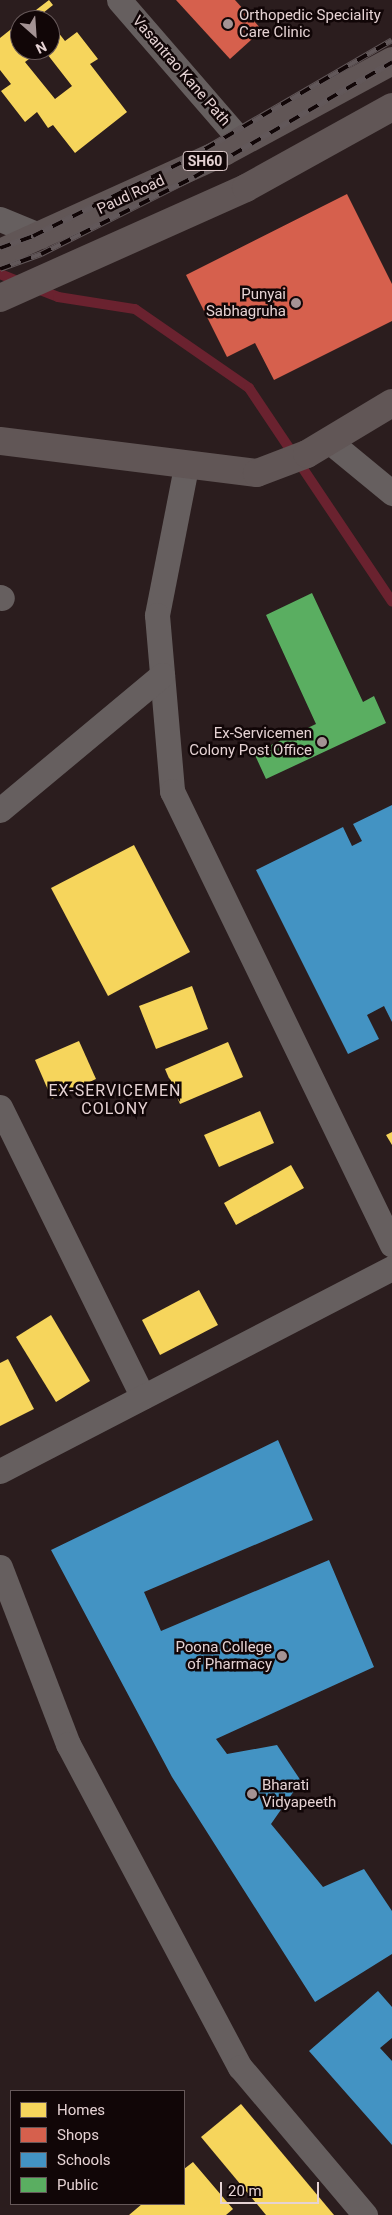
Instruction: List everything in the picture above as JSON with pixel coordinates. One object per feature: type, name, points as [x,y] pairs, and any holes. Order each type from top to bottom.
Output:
[{"type":"main road","name":"Paud Road","points":[[6,250],[242,142],[392,61]]},
{"type":"main road","points":[[5,296],[246,188],[392,107]]},
{"type":"main road","points":[[0,442],[236,474],[275,469],[318,447],[392,402]]},
{"type":"street","name":"Vasantrao Kane Path","points":[[119,0],[242,142]]},
{"type":"street","points":[[0,219],[40,236]]},
{"type":"street","points":[[318,447],[392,493]]},
{"type":"street","points":[[186,467],[157,615],[172,791],[392,1246]]},
{"type":"street","points":[[0,810],[162,675]]},
{"type":"street","points":[[3,1119],[143,1397]]},
{"type":"street","points":[[0,1471],[392,1268]]},
{"type":"street","points":[[0,1567],[68,1744],[240,2067],[364,2215]]},
{"type":"building: Homes","points":[[49,0],[53,5],[47,10],[36,10]]},
{"type":"building: Homes","points":[[10,30],[10,60],[28,60],[25,62],[55,99],[72,86],[52,60],[60,60],[60,35],[65,41],[77,32],[98,59],[90,64],[127,112],[75,153],[53,125],[48,128],[37,112],[25,122],[1,91],[11,84],[0,70],[0,38]]},
{"type":"building: Homes","points":[[134,845],[190,952],[108,996],[51,888]]},
{"type":"building: Homes","points":[[192,986],[208,1029],[156,1049],[139,1006]]},
{"type":"building: Homes","points":[[79,1041],[96,1079],[52,1099],[35,1060]]},
{"type":"building: Homes","points":[[228,1042],[243,1077],[180,1104],[165,1069]]},
{"type":"building: Homes","points":[[260,1111],[274,1143],[219,1167],[204,1135]]},
{"type":"building: Homes","points":[[392,1132],[392,1145],[386,1135]]},
{"type":"building: Homes","points":[[291,1165],[304,1188],[236,1225],[224,1203]]},
{"type":"building: Homes","points":[[199,1290],[218,1325],[160,1355],[142,1320]]},
{"type":"building: Homes","points":[[51,1315],[90,1381],[56,1402],[16,1337]]},
{"type":"building: Homes","points":[[8,1359],[34,1409],[0,1426],[0,1363]]},
{"type":"building: Homes","points":[[241,2104],[334,2215],[266,2215],[201,2137]]},
{"type":"building: Homes","points":[[193,2162],[233,2209],[226,2215],[129,2215],[141,2205],[185,2205],[185,2168]]},
{"type":"building: Shops","points":[[176,0],[235,0],[262,30],[230,59]]},
{"type":"building: Shops","name":"Punyai Sabhagruha","points":[[347,194],[392,284],[392,321],[274,380],[255,343],[227,357],[186,275]]},
{"type":"building: Schools","points":[[392,805],[392,1022],[384,1006],[367,1015],[379,1039],[348,1054],[256,870],[343,827],[352,846],[362,841],[353,824]]},
{"type":"building: Schools","points":[[278,1440],[313,1520],[144,1592],[161,1631],[329,1560],[374,1667],[216,1739],[227,1754],[277,1745],[301,1781],[271,1824],[323,1887],[364,1869],[392,1911],[392,1954],[315,2002],[172,1777],[51,1550]]},
{"type":"building: Schools","points":[[378,1991],[392,2007],[392,2038],[380,2048],[392,2061],[392,2145],[309,2051]]},
{"type":"building: Public","points":[[312,593],[363,702],[374,696],[386,723],[266,779],[254,753],[316,724],[266,615]]},
{"type":"waterway","points":[[0,274],[22,283]]},
{"type":"waterway","points":[[35,288],[58,297],[135,309],[249,388],[392,602]]},
{"type":"railway","points":[[0,248],[33,236],[186,160],[392,40]]},
{"type":"railway","points":[[0,269],[41,254],[194,177],[392,62]]},
{"type":"place","name":"Orthopedic Speciality Care Clinic","points":[[228,24]]},
{"type":"place","name":"Punyai Sabhagruha","points":[[296,303]]},
{"type":"place","name":"Ex-Servicemen Colony Post Office","points":[[322,742]]},
{"type":"place","name":"Poona College of Pharmacy","points":[[282,1656]]},
{"type":"place","name":"Bharati Vidyapeeth","points":[[252,1794]]},
{"type":"district","name":"EX-SERVICEMEN COLONY","points":[[115,1100]]}]
